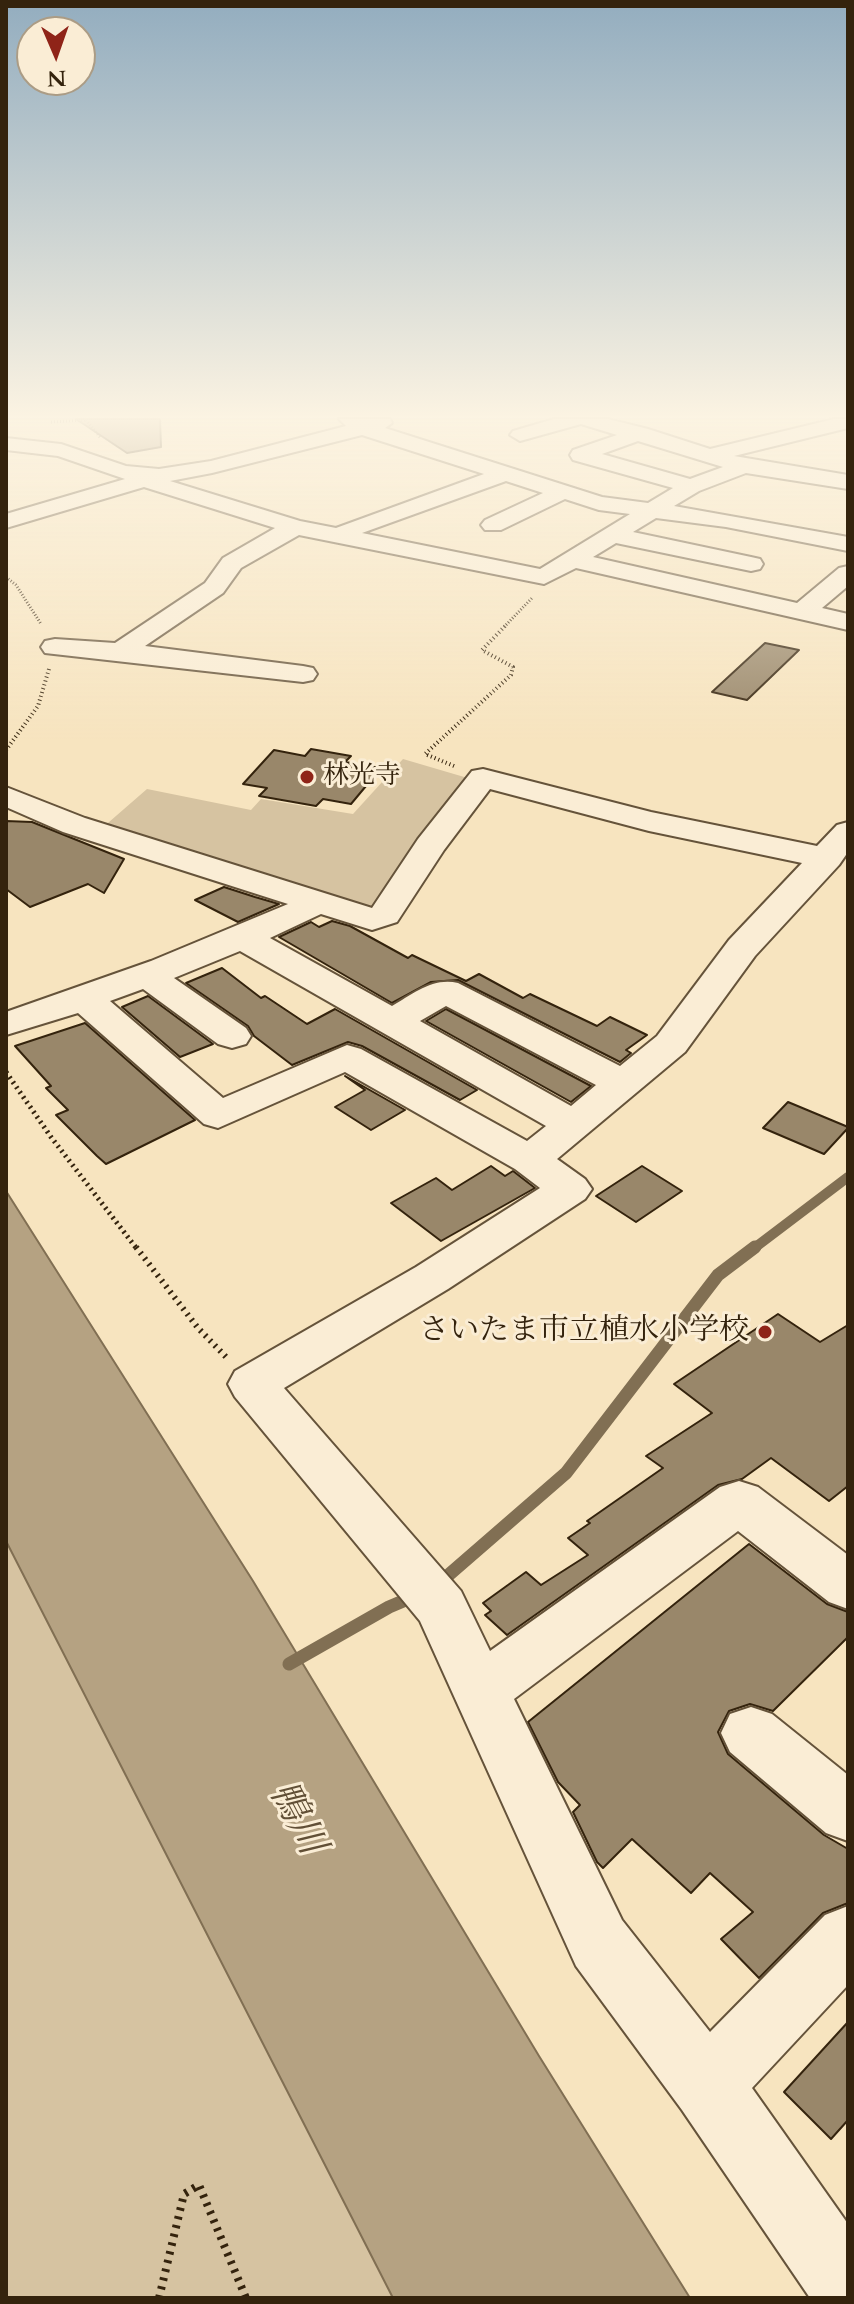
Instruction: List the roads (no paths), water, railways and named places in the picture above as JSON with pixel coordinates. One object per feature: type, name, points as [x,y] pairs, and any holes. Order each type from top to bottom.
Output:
[{"type":"street","points":[[120,651],[214,588],[232,563],[295,527],[544,577],[625,527]]},
{"type":"street","points":[[339,536],[357,527]]},
{"type":"street","points":[[759,527],[848,544]]},
{"type":"street","points":[[612,535],[751,564]]},
{"type":"street","points":[[682,584],[719,558]]},
{"type":"street","points":[[574,560],[848,622]]},
{"type":"street","points":[[802,612],[848,573]]},
{"type":"street","points":[[55,647],[120,651],[303,674]]},
{"type":"street","points":[[6,796],[74,825],[372,919],[385,915],[430,846],[483,778],[649,821],[837,845]]},
{"type":"street","points":[[530,1160],[671,1044],[742,948],[837,845]]},
{"type":"street","points":[[6,1024],[148,976],[244,938],[319,902]]},
{"type":"street","points":[[244,938],[575,1125]]},
{"type":"street","points":[[148,976],[232,1036]]},
{"type":"street","points":[[393,1021],[445,991],[624,1084]]},
{"type":"street","points":[[85,999],[218,1115],[347,1057],[530,1160],[570,1189],[432,1278],[252,1384],[441,1607],[599,1943],[707,2085],[848,2288]]},
{"type":"street","points":[[480,1691],[739,1502],[848,1586]]},
{"type":"street","points":[[751,1733],[848,1813]]},
{"type":"street","points":[[707,2085],[848,1938]]},
{"type":"water","name":"鴨川","points":[[6,1191],[253,1581],[539,2056],[690,2298],[393,2298],[6,1541]]},
{"type":"waterway","points":[[753,1249],[848,1177]]},
{"type":"waterway","points":[[437,1585],[566,1473],[718,1275],[755,1247]]},
{"type":"waterway","points":[[289,1664],[389,1607],[415,1596]]},
{"type":"place","name":"林光寺","points":[[307,777]]},
{"type":"place","name":"さいたま市立植水小学校","points":[[765,1332]]}]
